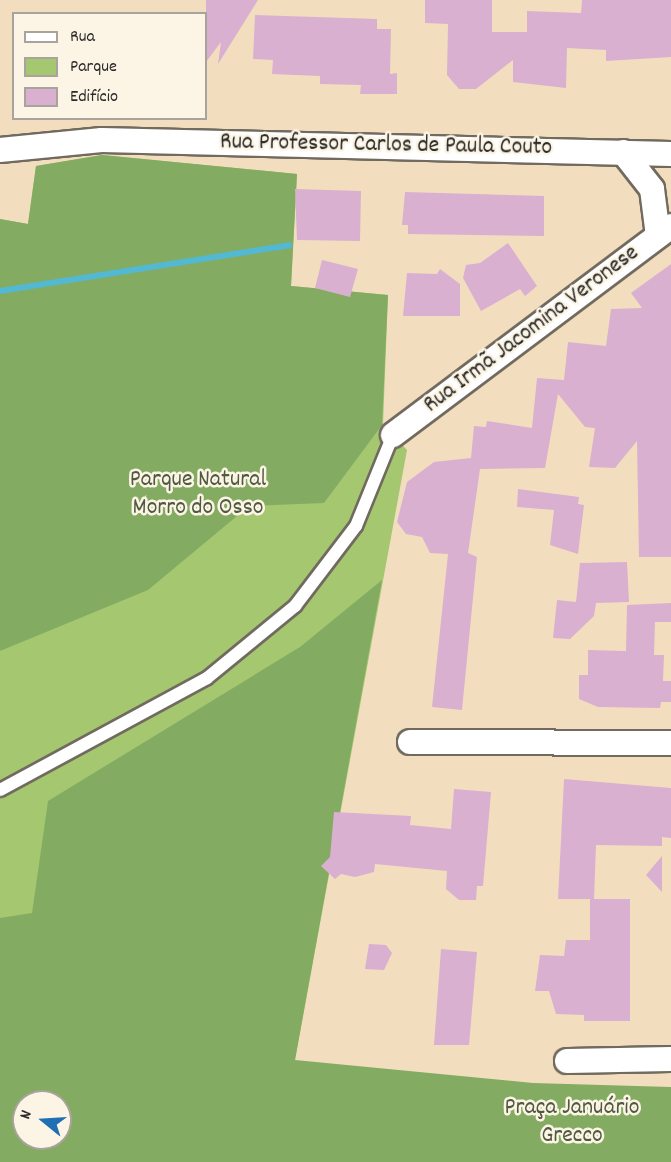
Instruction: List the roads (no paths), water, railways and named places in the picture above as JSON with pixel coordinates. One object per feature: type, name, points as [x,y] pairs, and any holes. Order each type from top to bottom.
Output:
[{"type":"street","name":"Rua Professor Carlos de Paula Couto","points":[[0,150],[102,140],[671,154]]},
{"type":"street","points":[[623,152],[652,189],[664,231]]},
{"type":"street","name":"Rua Irmã Jacomina Veronese","points":[[393,435],[664,231]]},
{"type":"street","points":[[410,742],[671,743]]},
{"type":"street","points":[[567,1061],[671,1059]]},
{"type":"lane","points":[[0,790],[207,678],[295,606],[356,526],[393,435]]},
{"type":"waterway","points":[[0,291],[289,245]]},
{"type":"park label","name":"Parque Natural Morro do Osso","points":[[198,495]]},
{"type":"park label","name":"Praça Januário Grecco","points":[[572,1123]]}]
